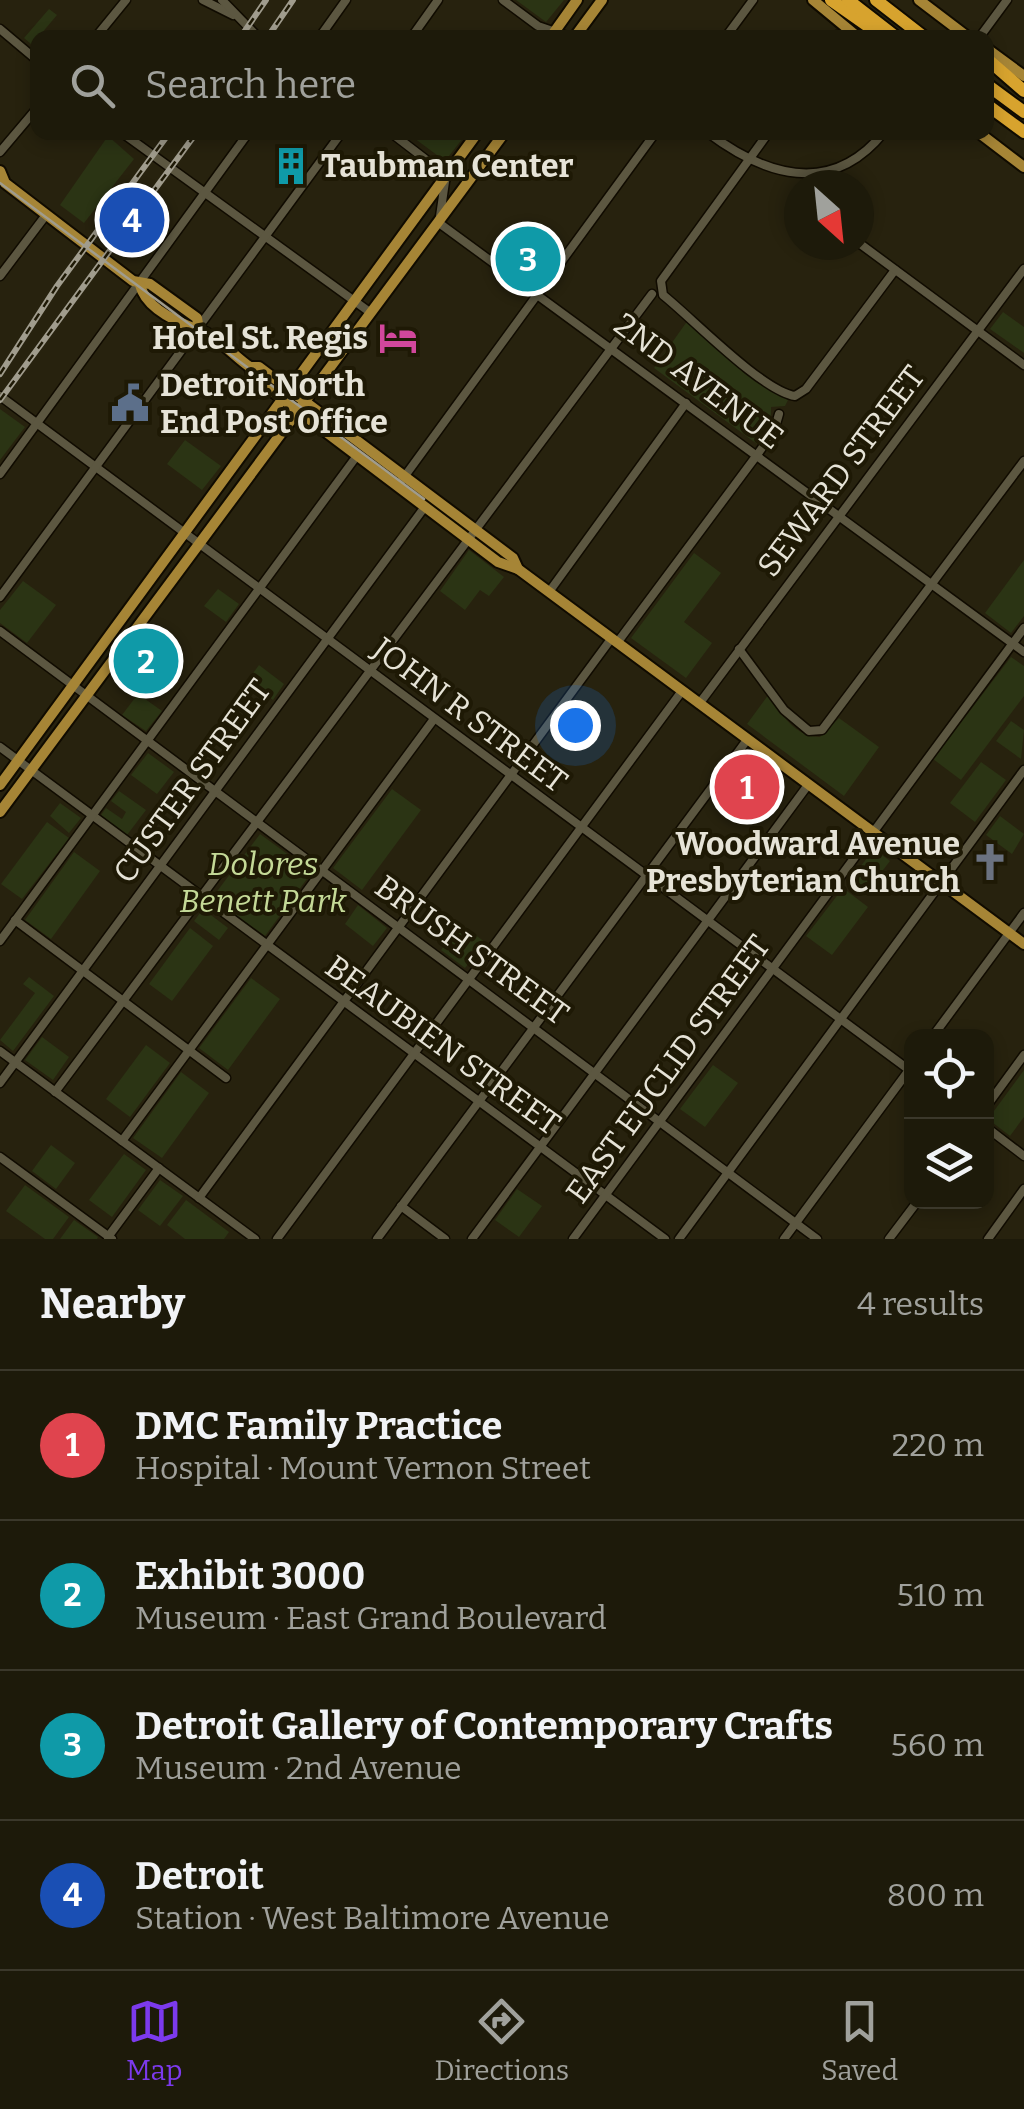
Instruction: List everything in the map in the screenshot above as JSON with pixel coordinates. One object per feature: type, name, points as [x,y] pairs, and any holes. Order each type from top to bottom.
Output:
[{"type":"highway","points":[[831,0],[874,30]]},
{"type":"highway","points":[[848,0],[887,30]]},
{"type":"highway","points":[[876,0],[917,30]]},
{"type":"highway","points":[[890,0],[920,30]]},
{"type":"highway","points":[[994,63],[1024,91]]},
{"type":"highway","points":[[994,89],[1024,112]]},
{"type":"highway","points":[[994,110],[1024,132]]},
{"type":"main road","points":[[556,30],[577,0]]},
{"type":"main road","points":[[587,0],[601,1]]},
{"type":"main road","points":[[813,0],[849,30]]},
{"type":"main road","points":[[919,0],[959,30]]},
{"type":"main road","points":[[580,30],[601,1]]},
{"type":"main road","points":[[994,60],[1019,73]]},
{"type":"main road","points":[[0,785],[472,140]]},
{"type":"main road","points":[[0,812],[499,140]]},
{"type":"main road","points":[[989,140],[1024,167]]},
{"type":"main road","points":[[0,171],[3,183],[140,285],[142,296],[187,330],[199,329],[250,367],[259,367],[356,457],[401,483],[424,508],[473,537]]},
{"type":"main road","points":[[446,175],[464,188]]},
{"type":"main road","points":[[421,210],[438,223]]},
{"type":"main road","points":[[378,271],[382,286],[394,282]]},
{"type":"main road","points":[[333,335],[342,334],[348,345]]},
{"type":"main road","points":[[250,367],[252,376],[282,402],[300,408],[473,537],[507,568],[518,569],[1024,944]]},
{"type":"main road","points":[[307,370],[312,380],[321,381]]},
{"type":"main road","points":[[272,416],[282,416],[284,426]]},
{"type":"main road","points":[[196,517],[198,529],[207,532]]},
{"type":"main road","points":[[145,587],[156,589],[155,602]]},
{"type":"main road","points":[[111,634],[124,645]]},
{"type":"street","points":[[102,30],[126,0]]},
{"type":"street","points":[[204,0],[233,15]]},
{"type":"street","points":[[222,0],[250,30]]},
{"type":"street","points":[[324,30],[346,0]]},
{"type":"street","points":[[417,30],[438,0]]},
{"type":"street","points":[[503,0],[545,30]]},
{"type":"street","points":[[731,30],[753,0]]},
{"type":"street","points":[[985,30],[1008,0]]},
{"type":"street","points":[[0,30],[30,54]]},
{"type":"street","points":[[0,152],[30,116]]},
{"type":"street","points":[[133,140],[371,313]]},
{"type":"street","points":[[0,474],[243,140]]},
{"type":"street","points":[[0,597],[336,140]]},
{"type":"street","points":[[400,140],[446,175],[438,223]]},
{"type":"street","points":[[401,483],[650,140]]},
{"type":"street","points":[[718,140],[748,161],[784,172]]},
{"type":"street","points":[[56,1092],[368,670],[473,537],[656,291],[763,140]]},
{"type":"street","points":[[820,170],[851,160],[875,140]]},
{"type":"street","points":[[0,276],[46,215]]},
{"type":"street","name":"2ND AVENUE","points":[[438,223],[1024,652]]},
{"type":"street","points":[[874,254],[1024,365]]},
{"type":"street","name":"SEWARD STREET","points":[[699,704],[1024,269]]},
{"type":"street","points":[[656,291],[781,392],[795,396],[806,388],[895,270]]},
{"type":"street","name":"JOHN R STREET","points":[[0,396],[904,1064]]},
{"type":"street","points":[[549,592],[686,404]]},
{"type":"street","points":[[199,1198],[510,776],[757,455],[774,431],[779,414]]},
{"type":"street","points":[[0,940],[356,457]]},
{"type":"street","points":[[739,649],[788,714],[817,732],[826,726],[1024,461]]},
{"type":"street","name":"CUSTER STREET","points":[[0,1083],[424,508]]},
{"type":"street","name":"EAST EUCLID STREET","points":[[574,1239],[1024,628]]},
{"type":"street","name":"BRUSH STREET","points":[[0,631],[817,1239]]},
{"type":"street","points":[[277,1239],[682,691]]},
{"type":"street","points":[[122,1140],[434,719]]},
{"type":"street","points":[[376,1239],[747,740]]},
{"type":"street","name":"BEAUBIEN STREET","points":[[0,747],[665,1239]]},
{"type":"street","points":[[679,1239],[1024,770]]},
{"type":"street","points":[[472,1239],[808,785]]},
{"type":"street","points":[[938,1029],[1024,913]]},
{"type":"street","points":[[15,920],[226,1078]]},
{"type":"street","points":[[0,1051],[255,1239]]},
{"type":"street","points":[[994,1096],[1024,1055]]},
{"type":"street","points":[[784,1239],[904,1078]]},
{"type":"street","points":[[994,1133],[1024,1156]]},
{"type":"street","points":[[0,1156],[109,1238],[159,1168]]},
{"type":"street","points":[[988,1239],[1024,1189]]},
{"type":"street","points":[[401,1206],[445,1239]]},
{"type":"street","points":[[889,1239],[912,1209]]},
{"type":"green space","points":[[516,0],[564,0],[546,22]]},
{"type":"green space","points":[[49,9],[57,15],[44,30],[31,30]]},
{"type":"green space","points":[[105,140],[113,140],[134,159],[84,223],[60,205]]},
{"type":"green space","points":[[417,140],[462,140],[445,161]]},
{"type":"green space","points":[[1003,312],[1024,327],[1024,353],[990,329]]},
{"type":"green space","points":[[688,320],[712,346],[788,400],[785,406],[771,407],[771,425],[757,444],[654,368]]},
{"type":"green space","points":[[0,409],[25,427],[0,460]]},
{"type":"green space","points":[[185,440],[221,466],[202,490],[167,464]]},
{"type":"green space","points":[[469,550],[504,577],[489,596],[480,590],[465,610],[440,591]]},
{"type":"green space","points":[[694,553],[721,573],[684,622],[712,643],[686,678],[631,638]]},
{"type":"green space","points":[[1024,560],[1024,616],[1011,633],[985,613]]},
{"type":"green space","points":[[23,581],[56,605],[27,643],[0,623],[0,610]]},
{"type":"green space","points":[[218,589],[239,604],[226,622],[204,606]]},
{"type":"green space","points":[[1011,657],[1024,666],[1024,696],[961,780],[933,759]]},
{"type":"green space","points":[[259,665],[284,684],[273,700],[247,681]]},
{"type":"green space","points":[[138,694],[162,711],[146,731],[122,715]]},
{"type":"green space","points":[[769,694],[784,716],[803,733],[820,737],[839,718],[879,747],[844,796],[747,724]]},
{"type":"green space","points":[[1011,721],[1024,730],[1021,759],[996,741]]},
{"type":"green space","points":[[148,753],[174,772],[157,794],[131,775]]},
{"type":"green space","points":[[981,762],[1006,780],[975,822],[950,803]]},
{"type":"green space","points":[[392,789],[421,810],[362,890],[333,868]]},
{"type":"green space","points":[[119,791],[146,810],[127,835],[101,815],[106,808],[122,819],[126,812],[111,801]]},
{"type":"green space","points":[[60,803],[81,818],[69,833],[50,816]]},
{"type":"green space","points":[[1000,816],[1024,834],[1012,854],[986,835]]},
{"type":"green space","points":[[47,822],[69,838],[22,899],[1,884]]},
{"type":"green space","name":"Dolores Benett Park","points":[[260,834],[312,872],[265,936],[212,898]]},
{"type":"green space","points":[[874,849],[890,861],[863,896],[847,884]]},
{"type":"green space","points":[[74,852],[100,871],[51,939],[25,920]]},
{"type":"green space","points":[[843,888],[868,907],[832,955],[806,936]]},
{"type":"green space","points":[[358,905],[387,928],[373,946],[345,924]]},
{"type":"green space","points":[[203,909],[228,928],[219,940],[194,921]]},
{"type":"green space","points":[[460,924],[485,942],[465,968],[441,950]]},
{"type":"green space","points":[[190,928],[213,946],[172,1001],[149,984]]},
{"type":"green space","points":[[29,977],[54,996],[13,1051],[0,1040],[35,993],[23,984]]},
{"type":"green space","points":[[251,978],[280,999],[228,1070],[199,1048]]},
{"type":"green space","points":[[42,1037],[69,1057],[53,1080],[25,1060]]},
{"type":"green space","points":[[146,1045],[170,1063],[130,1117],[106,1099]]},
{"type":"green space","points":[[713,1065],[738,1083],[705,1127],[680,1109]]},
{"type":"green space","points":[[1024,1070],[1024,1117],[1010,1136],[994,1124],[994,1111]]},
{"type":"green space","points":[[181,1072],[209,1093],[162,1158],[133,1138]]},
{"type":"green space","points":[[51,1145],[75,1163],[56,1189],[32,1171]]},
{"type":"green space","points":[[124,1154],[146,1170],[112,1217],[89,1200]]},
{"type":"green space","points":[[160,1180],[183,1196],[160,1226],[138,1210]]},
{"type":"green space","points":[[25,1185],[69,1217],[53,1239],[45,1239],[6,1211]]},
{"type":"green space","points":[[517,1189],[542,1206],[519,1237],[495,1220]]},
{"type":"green space","points":[[186,1200],[229,1232],[224,1239],[185,1239],[167,1225]]},
{"type":"green space","points":[[74,1220],[98,1237],[97,1239],[60,1239]]},
{"type":"tram line","points":[[0,183],[424,499]]},
{"type":"railway","points":[[245,30],[266,0]]},
{"type":"railway","points":[[272,30],[293,0]]},
{"type":"railway","points":[[0,374],[57,286],[164,140]]},
{"type":"railway","points":[[0,400],[191,140]]},
{"type":"place","name":"Taubman Center","points":[[291,166]]},
{"type":"place","name":"Detroit","points":[[132,220]]},
{"type":"place","name":"Detroit Gallery of Contemporary Crafts","points":[[528,259]]},
{"type":"place","name":"Hotel St. Regis","points":[[398,338]]},
{"type":"place","name":"Detroit North End Post Office","points":[[130,403]]},
{"type":"place","name":"Exhibit 3000","points":[[146,661]]},
{"type":"place","name":"DMC Family Practice","points":[[747,787]]},
{"type":"place","name":"Woodward Avenue Presbyterian Church","points":[[990,862]]}]
